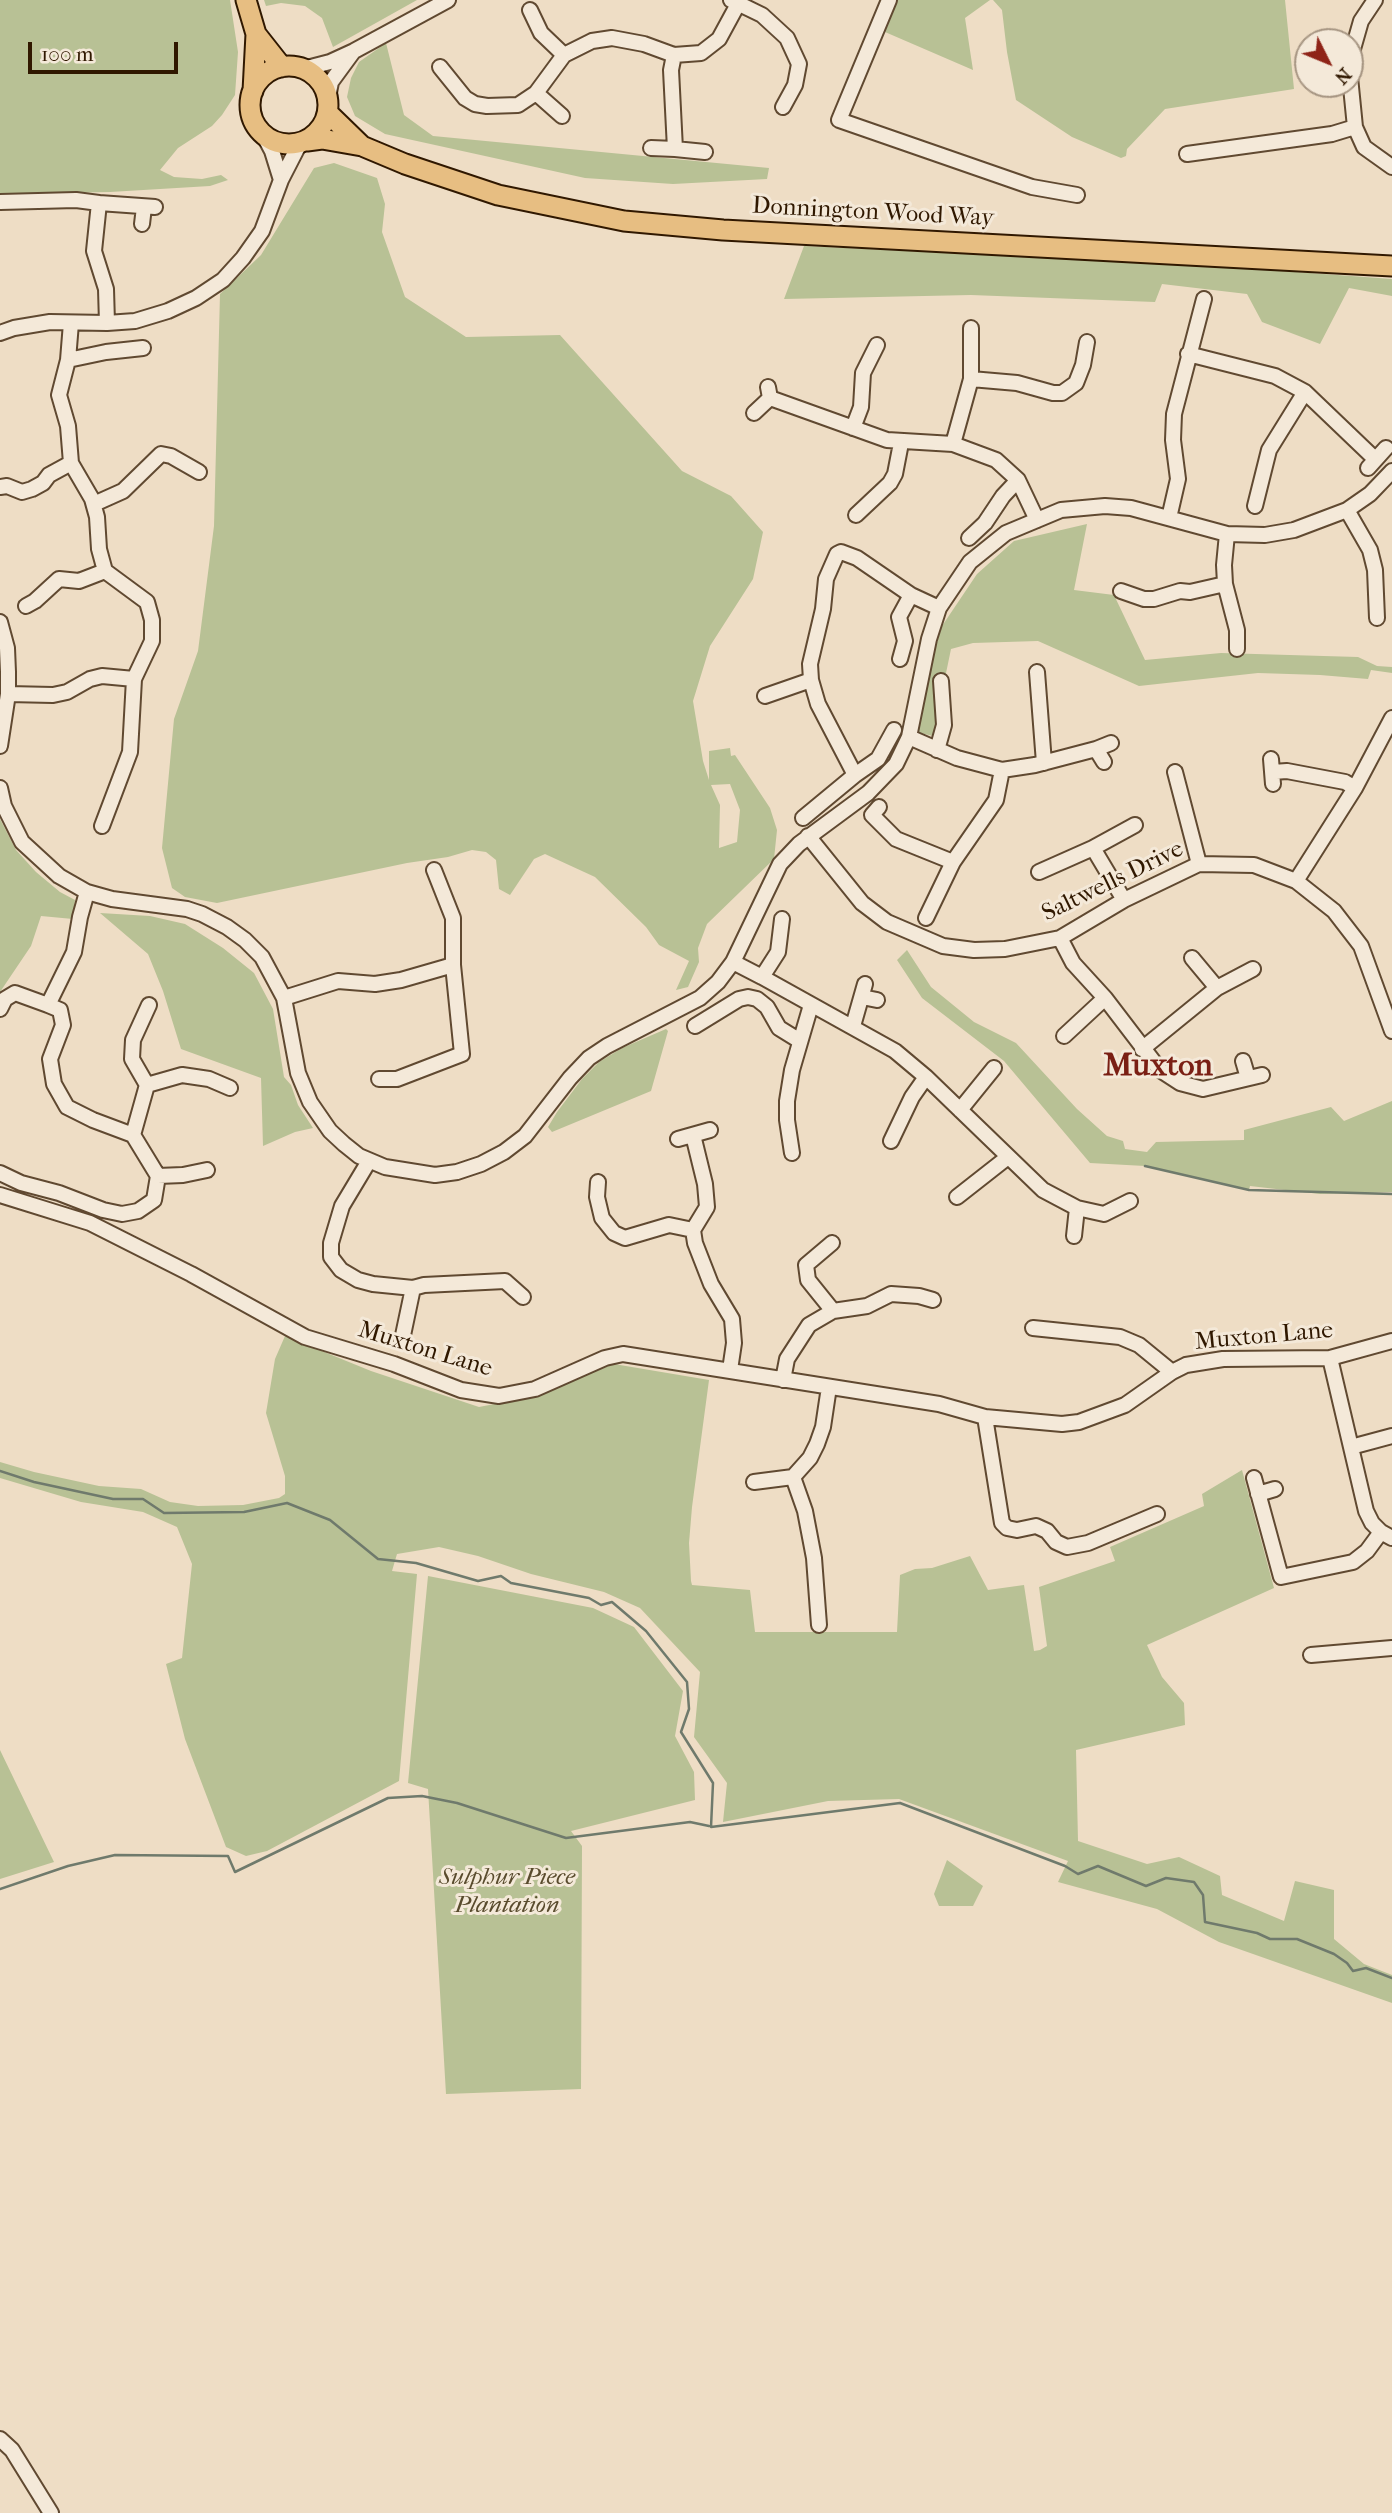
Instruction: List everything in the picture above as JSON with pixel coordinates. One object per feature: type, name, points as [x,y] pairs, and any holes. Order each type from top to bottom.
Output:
[{"type":"main road","points":[[248,7],[256,34],[250,110],[258,129],[264,136],[287,145],[303,142],[316,134],[324,124],[328,106],[323,86],[314,75],[303,69],[282,67],[270,72],[260,80],[253,91]]},
{"type":"main road","points":[[256,34],[282,67]]},
{"type":"main road","name":"Donnington Wood Way","points":[[328,106],[362,146]]},
{"type":"main road","name":"Donnington Wood Way","points":[[303,142],[322,139],[362,146],[405,164],[498,195],[624,221],[723,230],[1392,266]]},
{"type":"street","points":[[303,69],[330,62],[354,51],[448,0]]},
{"type":"street","points":[[889,0],[839,120],[1032,187],[1077,195]]},
{"type":"street","points":[[1360,28],[1376,0]]},
{"type":"street","points":[[440,67],[446,87],[475,104],[487,107],[518,105],[536,93],[564,55],[592,41],[612,38],[644,44],[674,55],[701,53],[719,39],[734,2],[762,15],[787,38],[799,64],[795,85],[783,107]]},
{"type":"street","points":[[530,10],[541,33],[564,55]]},
{"type":"street","points":[[328,106],[331,82],[354,51]]},
{"type":"street","points":[[674,55],[671,70],[675,149]]},
{"type":"street","points":[[536,93],[560,108]]},
{"type":"street","points":[[1352,98],[1355,127],[1364,147],[1392,167]]},
{"type":"street","points":[[1187,154],[1332,134],[1355,127]]},
{"type":"street","points":[[264,136],[281,180]]},
{"type":"street","points":[[0,333],[29,325],[135,321],[168,312],[196,298],[223,280],[262,231],[281,180],[303,142]]},
{"type":"street","points":[[651,148],[705,152]]},
{"type":"street","points":[[0,202],[76,200],[150,207],[142,224]]},
{"type":"street","points":[[99,204],[94,251],[106,289],[107,323]]},
{"type":"street","points":[[1169,518],[1178,479],[1173,426],[1188,354],[1204,299]]},
{"type":"street","points":[[71,323],[68,360],[59,395],[68,426],[71,463],[94,505],[99,549],[106,571],[147,601],[151,610],[152,640],[134,679],[130,752],[102,826]]},
{"type":"street","points":[[953,444],[971,379],[971,328]]},
{"type":"street","points":[[971,379],[1017,383],[1062,393],[1076,383],[1087,342]]},
{"type":"street","points":[[853,428],[861,407],[863,373],[877,345]]},
{"type":"street","points":[[68,360],[144,348]]},
{"type":"street","points":[[1188,354],[1275,376],[1305,392],[1371,463],[1387,448]]},
{"type":"street","points":[[1255,506],[1269,450],[1305,392]]},
{"type":"street","points":[[754,413],[769,393],[887,440],[901,443],[953,444],[996,460],[1018,480],[1037,520]]},
{"type":"street","points":[[856,515],[890,483],[898,463],[901,443]]},
{"type":"street","points":[[94,505],[123,491],[161,454],[171,456],[184,466],[199,472]]},
{"type":"street","points":[[0,487],[8,486],[22,492],[32,489],[43,483],[49,475],[71,463]]},
{"type":"street","points":[[0,788],[4,806],[22,842],[59,876],[87,892],[113,899],[187,909],[227,927],[246,940],[262,957],[284,998],[298,1073],[310,1102],[330,1131],[344,1144],[369,1161],[402,1171],[435,1175],[457,1172],[505,1152],[525,1136],[589,1058],[700,998],[718,982],[733,962],[780,864],[808,836],[878,783],[896,764],[908,737],[929,639],[939,608],[971,562],[1006,533],[1061,510],[1104,506],[1131,508],[1227,534],[1265,534],[1294,530],[1347,510],[1370,494],[1392,471]]},
{"type":"street","points":[[969,538],[985,523],[1003,496],[1018,480]]},
{"type":"street","points":[[1347,510],[1370,550],[1382,611]]},
{"type":"street","points":[[1227,534],[1225,584],[1242,641]]},
{"type":"street","points":[[855,775],[818,704],[811,680],[810,664],[823,609],[826,579],[838,555],[841,552],[857,558],[911,594],[939,608]]},
{"type":"street","points":[[26,606],[59,579],[79,581],[106,571]]},
{"type":"street","points":[[1121,591],[1144,599],[1154,599],[1180,591],[1190,592],[1225,584]]},
{"type":"street","points":[[900,659],[905,641],[899,617],[911,594]]},
{"type":"street","points":[[0,622],[7,648],[8,694],[0,746]]},
{"type":"street","points":[[1037,672],[1044,763]]},
{"type":"street","points":[[8,694],[54,695],[102,676],[134,679]]},
{"type":"street","points":[[770,690],[811,680]]},
{"type":"street","points":[[937,750],[944,725],[941,681]]},
{"type":"street","points":[[1296,881],[1390,727]]},
{"type":"street","points":[[803,818],[878,759],[894,730]]},
{"type":"street","points":[[908,737],[979,765],[1002,770],[1100,756],[1111,743]]},
{"type":"street","points":[[926,918],[953,862],[996,800],[1002,770]]},
{"type":"street","points":[[1273,771],[1287,771],[1345,782],[1355,788]]},
{"type":"street","points":[[1175,772],[1199,864]]},
{"type":"street","points":[[872,815],[896,839],[953,862]]},
{"type":"street","points":[[1039,872],[1093,848],[1129,825]]},
{"type":"street","name":"Saltwells Drive","points":[[808,836],[862,903],[887,922],[943,946],[974,950],[1006,949],[1060,938],[1124,900],[1199,864],[1254,865],[1296,881],[1334,911],[1361,946],[1392,1031]]},
{"type":"street","points":[[1093,848],[1124,900]]},
{"type":"street","points":[[379,1079],[397,1079],[462,1054],[453,964],[453,918],[434,870]]},
{"type":"street","points":[[48,1005],[74,952],[87,892]]},
{"type":"street","points":[[762,976],[778,951],[782,919]]},
{"type":"street","points":[[1060,938],[1073,963],[1105,998],[1160,1070],[1180,1083],[1202,1089],[1255,1077],[1243,1061]]},
{"type":"street","points":[[1192,958],[1217,988]]},
{"type":"street","points":[[733,962],[895,1051],[926,1077],[1043,1189],[1077,1208],[1104,1214],[1130,1201]]},
{"type":"street","points":[[284,998],[338,981],[375,984],[401,980],[453,964]]},
{"type":"street","points":[[1142,1049],[1217,988],[1253,969]]},
{"type":"street","points":[[853,1027],[863,990],[877,1000]]},
{"type":"street","points":[[0,1009],[5,999],[15,993],[60,1010],[63,1025],[50,1059],[54,1084],[67,1107],[133,1135],[158,1176],[153,1200],[138,1212],[122,1214],[21,1183],[0,1173]]},
{"type":"street","points":[[705,1025],[739,999],[748,997],[757,999],[767,1007],[779,1028],[800,1041]]},
{"type":"street","points":[[1064,1036],[1105,998]]},
{"type":"street","points":[[133,1135],[148,1085],[131,1059],[133,1040],[149,1005]]},
{"type":"street","points":[[794,1157],[786,1120],[787,1101],[792,1070],[811,1005]]},
{"type":"street","points":[[960,1110],[994,1068]]},
{"type":"street","points":[[148,1085],[182,1075],[209,1079],[230,1087]]},
{"type":"street","points":[[891,1130],[926,1077]]},
{"type":"street","points":[[678,1139],[710,1130]]},
{"type":"street","points":[[693,1135],[705,1184],[707,1207],[693,1230],[695,1243],[712,1284],[732,1319],[734,1343],[730,1370]]},
{"type":"street","points":[[957,1197],[1008,1157]]},
{"type":"street","points":[[369,1161],[342,1206],[331,1243],[331,1257],[341,1270],[358,1280],[373,1284],[413,1288],[509,1275],[523,1297]]},
{"type":"street","points":[[158,1176],[207,1170]]},
{"type":"street","points":[[598,1182],[597,1197],[602,1218],[614,1233],[625,1238],[669,1225],[693,1230]]},
{"type":"street","name":"Muxton Lane","points":[[0,1195],[90,1223],[180,1268],[305,1337],[394,1364],[461,1390],[499,1396],[535,1389],[605,1358],[623,1354],[939,1404],[985,1417],[1062,1424],[1079,1422],[1125,1405],[1172,1372],[1186,1366],[1223,1359],[1330,1357],[1392,1341]]},
{"type":"street","points":[[1074,1236],[1077,1208]]},
{"type":"street","points":[[832,1243],[806,1265],[808,1280],[833,1311]]},
{"type":"street","points":[[402,1340],[413,1288]]},
{"type":"street","points":[[783,1380],[787,1359],[809,1325],[833,1311],[867,1306],[891,1294],[926,1298]]},
{"type":"street","points":[[1033,1328],[1121,1337],[1139,1345],[1172,1372]]},
{"type":"street","points":[[1254,1478],[1281,1577],[1353,1562],[1386,1535],[1366,1511],[1330,1357]]},
{"type":"street","points":[[754,1482],[793,1477],[810,1458],[823,1427],[829,1387]]},
{"type":"street","points":[[985,1417],[1002,1523],[1007,1528],[1017,1530],[1036,1526],[1067,1547],[1088,1543],[1157,1514]]},
{"type":"street","points":[[1351,1447],[1392,1436]]},
{"type":"street","points":[[793,1477],[810,1534],[819,1625]]},
{"type":"street","points":[[1258,1494],[1275,1489]]},
{"type":"street","points":[[801,1602],[818,1601]]},
{"type":"street","points":[[1321,1659],[1392,1648]]},
{"type":"street","points":[[0,2439],[12,2450],[51,2513]]},
{"type":"green space","points":[[0,0],[230,0],[238,52],[235,95],[212,126],[178,148],[160,170],[174,177],[202,179],[221,175],[228,180],[210,186],[110,192],[0,194]]},
{"type":"green space","points":[[264,0],[417,0],[333,47],[322,18],[305,6],[281,3],[266,6]]},
{"type":"green space","points":[[898,0],[990,0],[965,18],[973,70],[885,32]]},
{"type":"green space","points":[[993,0],[1285,0],[1294,89],[1165,109],[1127,149],[1126,156],[1121,158],[1072,137],[1016,100],[1002,10]]},
{"type":"green space","points":[[386,43],[404,115],[433,136],[769,168],[767,179],[673,184],[585,178],[385,134],[355,116],[347,97],[351,78],[359,62]]},
{"type":"green space","points":[[334,163],[377,178],[385,204],[382,232],[405,297],[466,337],[560,335],[682,471],[731,496],[763,532],[753,579],[710,646],[693,701],[703,761],[709,780],[709,751],[730,748],[731,756],[735,755],[770,808],[777,830],[774,859],[707,924],[698,948],[699,962],[688,987],[676,990],[689,961],[659,945],[646,927],[595,877],[545,854],[534,859],[510,895],[499,889],[496,860],[486,852],[472,850],[217,903],[185,897],[172,888],[162,848],[174,719],[198,651],[214,526],[220,294],[261,255],[314,168]],"holes":[[[730,784],[740,810],[737,842],[719,848],[720,805],[711,785]]]},
{"type":"green space","points":[[804,246],[1187,264],[1392,279],[1392,296],[1349,288],[1320,344],[1262,322],[1247,294],[1162,284],[1155,302],[971,295],[784,299]]},
{"type":"green space","points":[[1087,524],[1074,590],[1114,595],[1145,660],[1221,653],[1358,657],[1377,666],[1392,667],[1392,673],[1371,670],[1368,679],[1258,673],[1139,686],[1038,641],[973,643],[951,649],[933,736],[916,732],[924,685],[942,626],[977,574],[1014,541]]},
{"type":"green space","points":[[0,819],[16,850],[36,872],[60,892],[75,900],[73,919],[41,916],[31,946],[0,992]]},
{"type":"green space","points":[[100,913],[150,916],[185,924],[223,948],[254,973],[273,1009],[284,1077],[291,1085],[298,1105],[313,1128],[295,1132],[263,1146],[261,1078],[181,1049],[148,954]]},
{"type":"green space","points":[[907,950],[931,987],[974,1022],[1016,1043],[1077,1109],[1107,1136],[1123,1141],[1125,1149],[1147,1152],[1156,1142],[1244,1140],[1244,1130],[1331,1107],[1344,1121],[1392,1101],[1392,1192],[1320,1194],[1250,1186],[1249,1190],[1145,1166],[1090,1163],[1004,1061],[922,998],[897,960]]},
{"type":"green space","points":[[666,1029],[668,1031],[651,1091],[552,1132],[548,1127],[557,1112],[599,1062],[622,1048]]},
{"type":"green space","points":[[285,1336],[371,1371],[479,1407],[525,1398],[614,1364],[709,1380],[692,1507],[689,1543],[691,1581],[692,1585],[750,1590],[755,1632],[897,1632],[900,1575],[970,1556],[988,1590],[1024,1585],[1034,1651],[1040,1650],[1047,1646],[1039,1587],[1115,1561],[1110,1547],[1204,1506],[1202,1494],[1242,1470],[1274,1588],[1147,1645],[1162,1677],[1184,1703],[1185,1725],[1076,1750],[1078,1841],[1147,1864],[1179,1857],[1220,1876],[1222,1895],[1284,1921],[1295,1881],[1334,1890],[1334,1939],[1364,1964],[1392,1975],[1392,2003],[1219,1942],[1157,1909],[1058,1882],[1068,1861],[899,1799],[828,1801],[723,1822],[727,1783],[694,1737],[700,1672],[640,1608],[604,1592],[439,1547],[397,1554],[392,1571],[417,1574],[399,1781],[267,1851],[246,1856],[226,1847],[185,1739],[166,1664],[182,1658],[192,1564],[177,1527],[143,1512],[81,1502],[0,1478],[0,1462],[99,1486],[141,1489],[170,1502],[198,1506],[243,1505],[279,1498],[285,1494],[285,1476],[266,1413],[275,1359]]},
{"type":"green space","name":"Sulphur Piece Plantation","points":[[428,1576],[593,1608],[634,1627],[683,1691],[675,1736],[694,1772],[695,1800],[571,1831],[582,1846],[581,2089],[446,2094],[428,1789],[408,1783]]},
{"type":"green space","points":[[0,1750],[54,1862],[0,1879]]},
{"type":"green space","points":[[947,1860],[983,1886],[973,1906],[939,1906],[934,1894]]},
{"type":"waterway","points":[[1145,1166],[1249,1190],[1392,1194]]},
{"type":"waterway","points":[[0,1471],[34,1482],[113,1499],[143,1499],[164,1513],[244,1512],[287,1503],[330,1520],[378,1559],[416,1563],[478,1581],[501,1576],[511,1583],[589,1598],[601,1605],[612,1602],[646,1631],[687,1682],[689,1709],[681,1732],[713,1783],[711,1827],[900,1803],[1065,1866],[1078,1874],[1098,1866],[1146,1886],[1166,1878],[1194,1882],[1203,1895],[1205,1922],[1257,1933],[1270,1939],[1297,1939],[1334,1954],[1353,1971],[1366,1968],[1392,1978]]},
{"type":"waterway","points":[[0,1889],[68,1866],[115,1855],[228,1856],[235,1872],[388,1798],[422,1796],[457,1803],[566,1838],[690,1822],[709,1826]]},
{"type":"district","name":"Muxton","points":[[1158,1067]]}]
